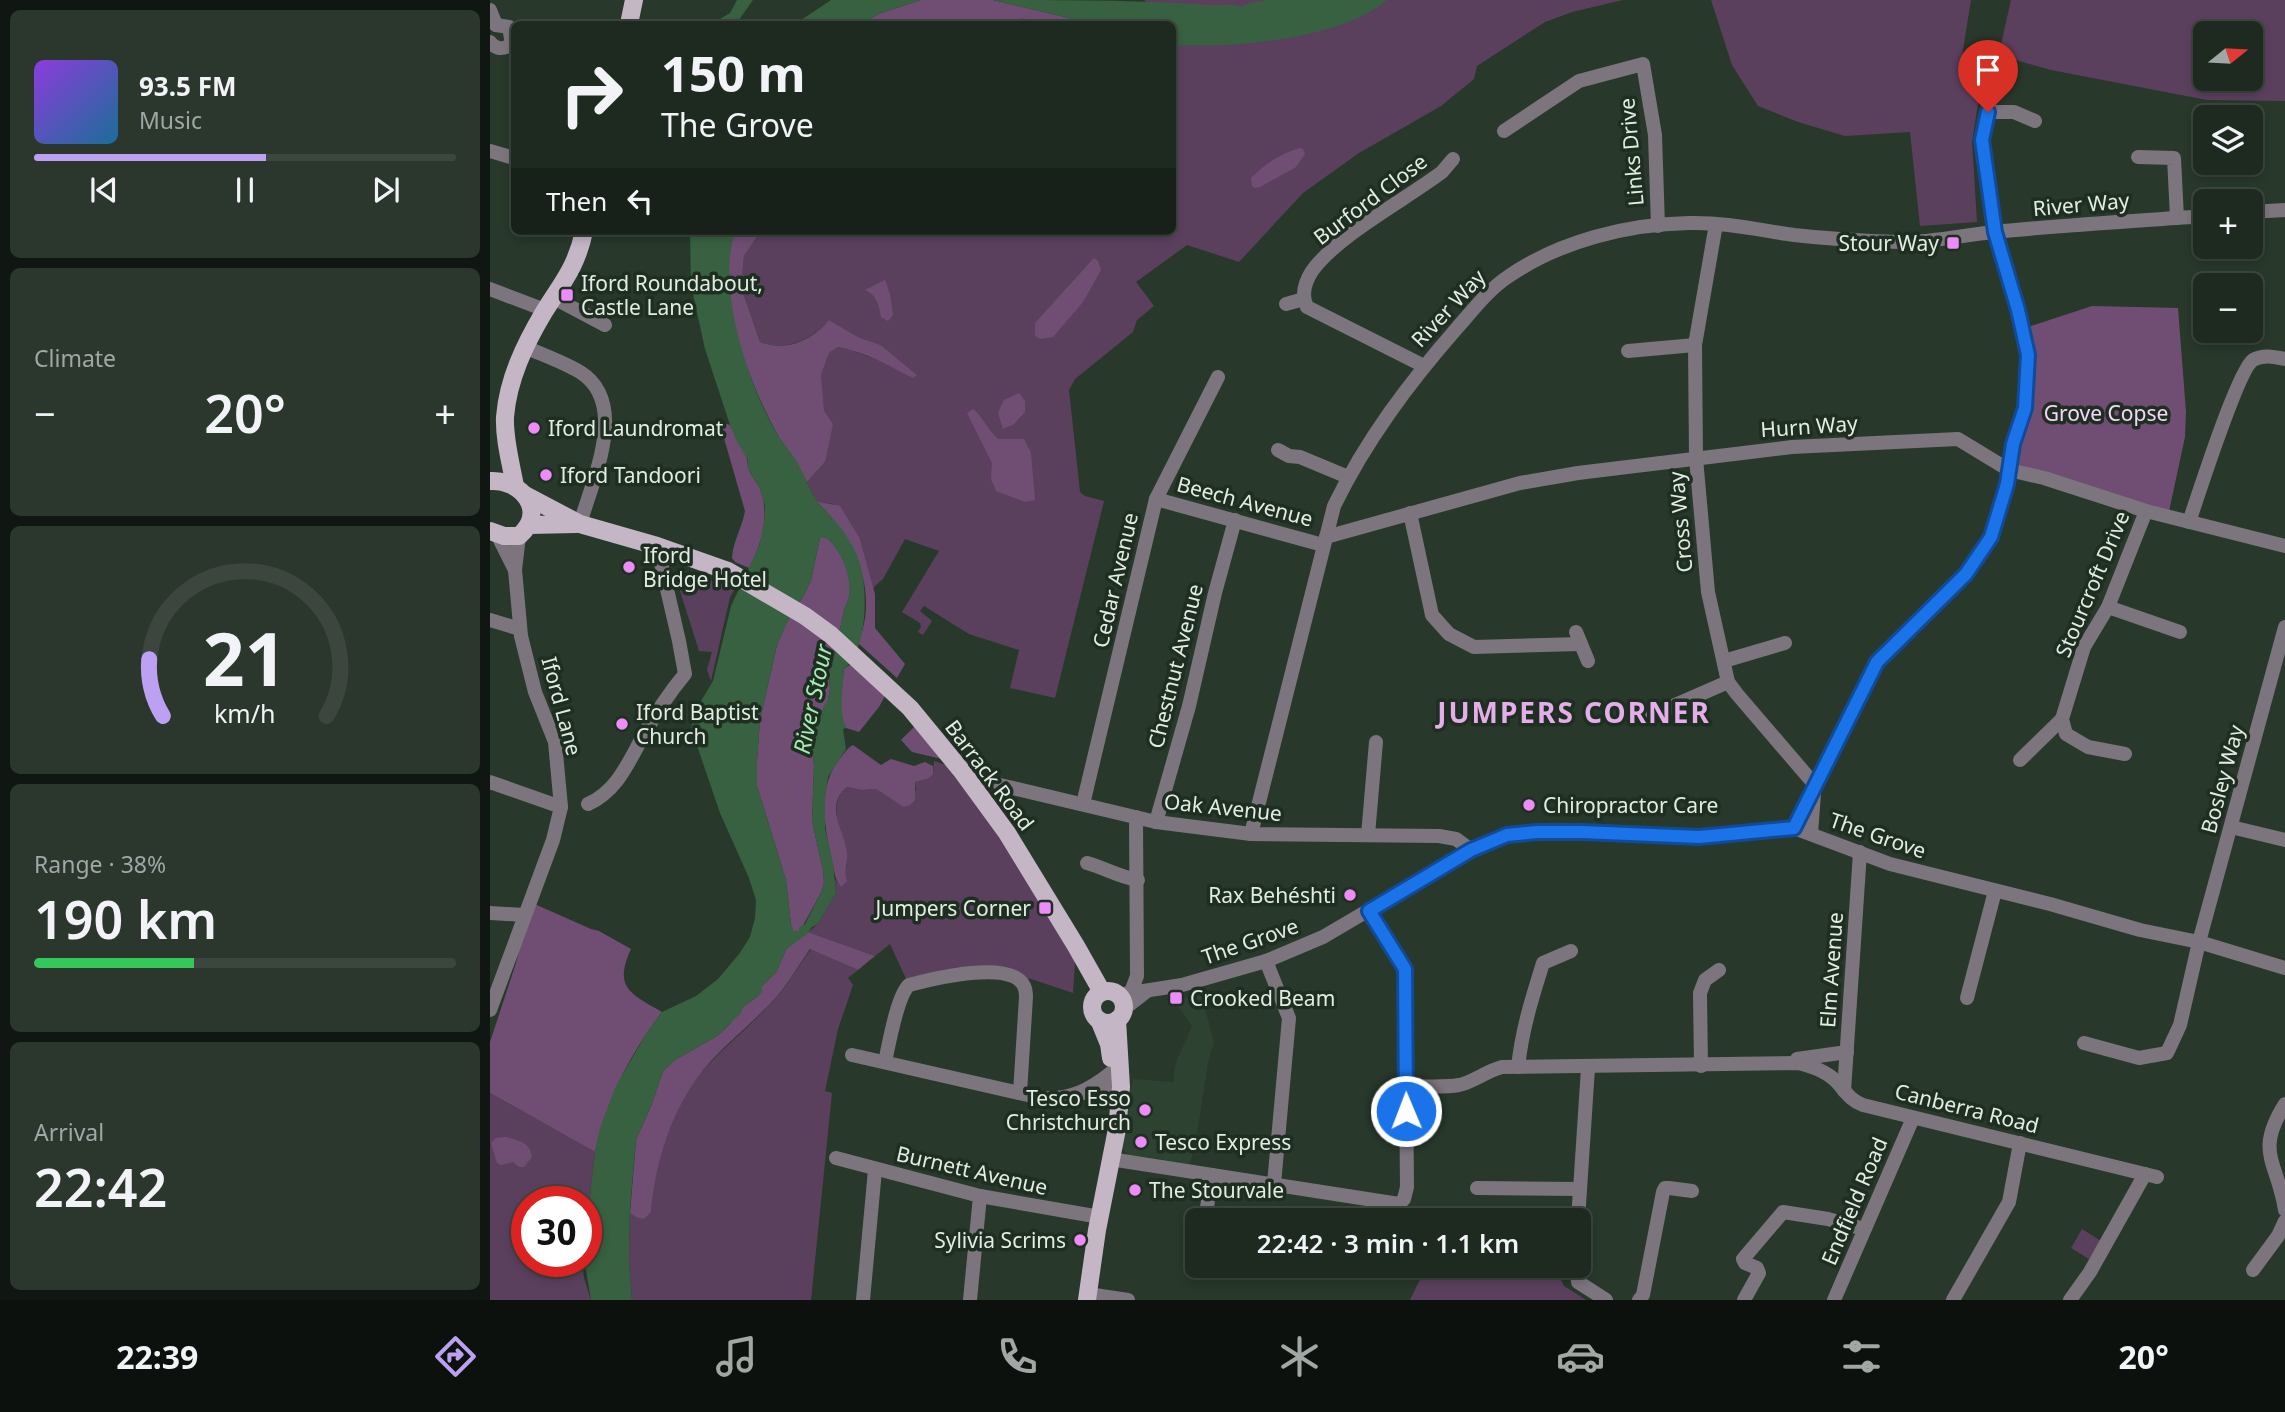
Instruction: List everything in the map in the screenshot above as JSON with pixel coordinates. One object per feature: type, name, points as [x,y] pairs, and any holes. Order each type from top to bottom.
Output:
[{"type":"main road","points":[[630,21],[634,0]]},
{"type":"main road","points":[[524,531],[530,504],[520,491],[508,449],[505,418],[512,378],[525,347],[580,252],[583,235]]},
{"type":"main road","points":[[508,449],[491,480],[503,481],[580,524]]},
{"type":"main road","points":[[493,533],[512,537],[524,531],[580,524]]},
{"type":"main road","name":"Barrack Road","points":[[580,524],[657,546],[727,571],[805,616],[831,635],[910,708],[966,776],[1007,833],[1115,1005],[1115,1082],[1110,1159],[1088,1297]]},
{"type":"street","points":[[490,10],[493,28],[509,27],[511,38]]},
{"type":"street","points":[[490,42],[499,48],[511,45]]},
{"type":"street","points":[[1794,828],[1877,662],[1966,574],[1991,537],[2007,484],[2013,444],[2025,408],[2028,355],[1995,232],[1982,140],[1988,112],[1991,60]]},
{"type":"street","name":"Links Drive","points":[[1504,131],[1579,81],[1643,64],[1655,135],[1658,226]]},
{"type":"street","points":[[1988,112],[2014,112],[2035,121]]},
{"type":"street","points":[[490,151],[511,157]]},
{"type":"street","points":[[2138,157],[2174,158],[2177,218]]},
{"type":"street","name":"Burford Close","points":[[1304,299],[1304,288],[1309,277],[1331,251],[1442,172],[1453,159]]},
{"type":"street","points":[[2263,211],[2285,210]]},
{"type":"street","name":"River Way","points":[[1251,834],[1334,506],[1375,431],[1424,366],[1481,301],[1507,277],[1536,259],[1578,242],[1609,234],[1688,223],[1716,223],[1797,235],[1902,242],[2193,217]]},
{"type":"street","name":"Cross Way","points":[[1716,223],[1695,345],[1696,458],[1708,592],[1728,682],[1815,785]]},
{"type":"street","points":[[490,289],[549,304],[605,325]]},
{"type":"street","points":[[1286,304],[1304,299],[1307,307],[1424,366]]},
{"type":"street","points":[[1628,351],[1695,345]]},
{"type":"street","points":[[525,347],[581,373],[596,387],[606,409],[604,440],[580,524]]},
{"type":"street","points":[[2189,522],[2245,370],[2258,357],[2273,356],[2285,359]]},
{"type":"street","name":"Cedar Avenue","points":[[1083,804],[1156,499],[1218,377]]},
{"type":"street","name":"Hurn Way","points":[[1324,541],[1410,513],[1520,483],[1578,472],[1792,447],[1958,439],[2009,470],[2044,478],[2146,511],[2285,546]]},
{"type":"street","points":[[1278,450],[1348,477]]},
{"type":"street","name":"Beech Avenue","points":[[1156,499],[1324,541]]},
{"type":"street","name":"Stourcroft Drive","points":[[2062,719],[2084,647],[2108,607],[2146,511]]},
{"type":"street","points":[[1410,513],[1432,615],[1449,634],[1474,647],[1579,638],[1588,661]]},
{"type":"street","name":"Chestnut Avenue","points":[[1156,822],[1189,706],[1235,520]]},
{"type":"street","name":"Iford Lane","points":[[490,1010],[553,840],[561,807],[555,742],[535,692],[520,629],[515,570],[524,531]]},
{"type":"street","name":"Iford Lane","points":[[493,533],[515,570]]},
{"type":"street","points":[[588,804],[616,783],[685,674],[657,546]]},
{"type":"street","points":[[2108,607],[2180,632]]},
{"type":"street","points":[[490,620],[520,629]]},
{"type":"street","name":"Bosley Way","points":[[2084,1043],[2138,1058],[2168,1053],[2180,1025],[2199,942],[2285,627]]},
{"type":"street","points":[[1724,661],[1785,643]]},
{"type":"street","points":[[1650,716],[1728,682]]},
{"type":"street","points":[[2020,760],[2062,719],[2066,734],[2088,747],[2125,754]]},
{"type":"street","points":[[1368,835],[1376,742]]},
{"type":"street","points":[[490,782],[561,807]]},
{"type":"street","name":"Oak Avenue","points":[[1000,785],[1156,822],[1251,834],[1445,838],[1456,839],[1471,850]]},
{"type":"street","points":[[1811,834],[1815,785]]},
{"type":"street","points":[[1115,1005],[1137,976],[1136,817]]},
{"type":"street","points":[[2231,827],[2285,840]]},
{"type":"street","name":"The Grove","points":[[1115,1005],[1147,991],[1182,985],[1266,961],[1323,937],[1471,850],[1507,835],[1521,833],[1582,832],[1699,837],[1794,828],[1890,864],[2140,930],[2199,942],[2285,968]]},
{"type":"street","points":[[1445,838],[1454,859]]},
{"type":"street","name":"Elm Avenue","points":[[1844,1091],[1860,852]]},
{"type":"street","points":[[1087,863],[1108,869],[1118,877],[1138,880]]},
{"type":"street","points":[[1967,998],[1995,891]]},
{"type":"street","points":[[1110,1159],[1399,1204],[1404,1199],[1407,1187],[1405,969],[1369,911]]},
{"type":"street","points":[[490,914],[524,915]]},
{"type":"street","points":[[1518,1067],[1521,1041],[1540,959],[1571,951]]},
{"type":"street","points":[[1266,961],[1289,1018],[1275,1184]]},
{"type":"street","points":[[1701,1066],[1700,993],[1705,980],[1719,970]]},
{"type":"street","points":[[885,1062],[904,989],[909,985],[974,972],[1004,974],[1016,978],[1024,985],[1026,997],[1020,1093]]},
{"type":"street","name":"Canberra Road","points":[[1406,1086],[1457,1086],[1490,1070],[1518,1067],[1701,1066],[1779,1062],[1847,1052]]},
{"type":"street","points":[[852,1055],[1054,1099],[1115,1082]]},
{"type":"street","name":"Canberra Road","points":[[1779,1062],[1814,1067],[1836,1081],[1853,1101],[2151,1176],[2070,1300]]},
{"type":"street","points":[[1579,1208],[1588,1068]]},
{"type":"street","points":[[2285,1104],[2274,1122],[2268,1147],[2281,1177],[2285,1210]]},
{"type":"street","name":"Endfield Road","points":[[1834,1300],[1913,1118]]},
{"type":"street","points":[[1953,1300],[2009,1202],[2020,1143]]},
{"type":"street","name":"Burnett Avenue","points":[[836,1158],[980,1196],[1100,1217]]},
{"type":"street","points":[[863,1300],[876,1170]]},
{"type":"street","points":[[1207,1208],[1212,1175]]},
{"type":"street","points":[[1477,1188],[1580,1189]]},
{"type":"street","points":[[1639,1300],[1643,1295],[1663,1192],[1665,1188],[1692,1191]]},
{"type":"street","points":[[970,1300],[980,1196]]},
{"type":"street","points":[[1744,1300],[1759,1273],[1757,1268],[1745,1263],[1743,1259],[1783,1212],[1828,1219],[1864,1229]]},
{"type":"street","points":[[2253,1270],[2278,1236],[2285,1221]]},
{"type":"street","points":[[1578,1278],[1578,1282],[1606,1300]]},
{"type":"street","points":[[1088,1297],[1128,1300]]},
{"type":"shaded area","points":[[737,0],[753,0],[738,21],[717,21],[730,13]]},
{"type":"shaded area","points":[[831,0],[921,0],[866,21],[800,21]]},
{"type":"shaded area","points":[[993,0],[1128,1],[1241,7],[1268,0],[1387,0],[1366,14],[1314,33],[1225,45],[1176,45],[1176,21],[1081,21]]},
{"type":"shaded area","points":[[1144,0],[1623,0],[1572,12],[1545,22],[1477,66],[1474,79],[1441,106],[1359,153],[1303,193],[1239,262],[1187,245],[1136,282],[1154,306],[1137,320],[1133,332],[1075,379],[1069,390],[1080,492],[1104,501],[1055,698],[1010,688],[1019,650],[969,634],[924,606],[920,611],[932,621],[923,635],[918,632],[920,623],[902,612],[939,551],[905,539],[883,579],[873,588],[860,539],[833,504],[816,501],[807,482],[825,462],[821,375],[829,353],[838,347],[917,375],[881,345],[858,337],[829,320],[815,333],[798,342],[779,346],[760,342],[741,287],[744,256],[758,235],[1176,235],[1176,21],[1168,21]]},
{"type":"shaded area","points":[[1711,0],[1971,0],[1959,75],[1984,65],[1972,142],[1977,222],[1920,226],[1910,132],[1845,136],[1758,106],[1732,65]]},
{"type":"shaded area","points":[[2011,0],[2285,0],[2285,101],[2207,100],[2051,70],[1999,53]]},
{"type":"shaded area","points":[[690,235],[734,235],[729,280],[732,307],[746,363],[777,434],[796,460],[816,500],[842,529],[856,553],[864,584],[864,617],[858,648],[844,669],[842,707],[846,749],[828,777],[825,798],[825,828],[836,893],[818,924],[786,949],[777,971],[762,986],[762,992],[744,1006],[740,1014],[717,1036],[675,1060],[663,1071],[636,1140],[630,1207],[629,1262],[632,1300],[591,1300],[587,1277],[602,1277],[602,1186],[591,1186],[600,1128],[615,1088],[647,1032],[662,1012],[696,996],[718,979],[750,937],[755,918],[756,900],[749,878],[720,813],[691,728],[695,711],[713,681],[731,606],[759,546],[764,523],[765,506],[760,489],[748,469],[748,460],[730,425],[705,349],[691,285]],"holes":[[[820,538],[826,538],[838,551],[849,580],[848,599],[829,676],[828,699],[811,739],[814,765],[812,821],[824,882],[805,924],[799,927],[799,931],[794,931],[786,880],[757,786],[760,720],[777,645],[811,580]]]},
{"type":"shaded area","points":[[682,570],[735,589],[730,597],[711,681],[707,670],[712,652],[699,651],[675,575]]},
{"type":"shaded area","points":[[934,761],[961,770],[1076,946],[1073,993],[1031,979],[990,972],[909,985],[890,944],[875,956],[808,932],[818,924],[836,893],[835,879],[841,887],[846,870],[847,860],[836,812],[840,795],[847,787],[876,789],[903,807],[916,790],[915,782],[933,774]]},
{"type":"shaded area","points":[[811,949],[858,970],[848,978],[853,985],[838,1029],[825,1091],[832,1093],[811,1300],[632,1300],[629,1262],[630,1213],[636,1217],[651,1212],[661,1153],[675,1114],[695,1080],[772,1003]]},
{"type":"shaded area","points":[[1201,994],[1214,1042],[1208,1063],[1196,1141],[1188,1171],[1162,1168],[1162,1159],[1128,1155],[1121,1147],[1133,1079],[1173,1082],[1176,1062],[1192,1026],[1174,1001]]},
{"type":"shaded area","points":[[490,1093],[595,1152],[591,1186],[511,1186],[511,1277],[584,1277],[591,1300],[490,1300]]},
{"type":"shaded area","points":[[2082,1229],[2101,1241],[2089,1259],[2071,1248]]},
{"type":"shaded area","points":[[1421,1278],[1560,1278],[1564,1286],[1586,1300],[1410,1300]]},
{"type":"green space","points":[[921,0],[993,0],[1081,21],[866,21]]},
{"type":"green space","points":[[1300,148],[1305,154],[1296,167],[1260,187],[1252,186],[1251,178],[1262,168],[1280,156]]},
{"type":"green space","points":[[734,235],[758,235],[744,256],[741,287],[760,342],[779,346],[798,343],[815,334],[829,320],[858,337],[881,345],[917,375],[913,378],[848,349],[838,347],[829,353],[821,375],[824,411],[833,424],[825,462],[807,482],[776,432],[745,360],[731,307],[728,280]]},
{"type":"green space","points":[[1094,258],[1101,270],[1083,302],[1053,337],[1041,339],[1035,336],[1035,323]]},
{"type":"green space","points":[[885,280],[893,315],[888,321],[881,317],[875,298],[865,290]]},
{"type":"green space","name":"Grove Copse","points":[[2092,306],[2178,308],[2186,412],[2185,437],[2168,516],[2009,470],[2026,408],[2022,329]]},
{"type":"green space","points":[[1019,393],[1025,401],[1025,412],[1014,424],[1003,429],[998,413],[1004,400]]},
{"type":"green space","points":[[973,409],[998,439],[1024,439],[1031,453],[1035,500],[1025,502],[996,491],[991,479],[992,463],[967,413]]},
{"type":"green space","points":[[719,421],[730,425],[763,499],[763,529],[749,568],[732,558],[745,511]]},
{"type":"green space","points":[[816,501],[840,506],[860,539],[875,594],[875,628],[905,664],[897,678],[858,643],[866,604],[860,566],[842,531]]},
{"type":"green space","points":[[820,538],[827,538],[838,551],[847,570],[850,590],[829,676],[828,700],[811,739],[814,765],[812,821],[824,882],[822,891],[800,931],[793,931],[786,880],[757,786],[757,760],[760,720],[777,645],[811,580]]},
{"type":"green space","points":[[851,664],[885,696],[859,732],[846,728],[841,716],[844,669]]},
{"type":"green space","points":[[914,727],[942,759],[912,752],[901,740]]},
{"type":"green space","points":[[853,745],[881,765],[891,759],[914,766],[925,762],[933,766],[933,774],[915,782],[915,800],[903,807],[876,789],[847,787],[840,795],[836,811],[847,858],[847,881],[841,887],[835,875],[827,836],[825,797],[831,772]]},
{"type":"green space","points":[[530,902],[599,931],[631,949],[624,973],[628,988],[662,1012],[621,1079],[595,1152],[490,1093],[490,1042],[516,963]]},
{"type":"green space","points":[[808,932],[875,956],[858,970],[810,949],[775,999],[727,1044],[692,1085],[667,1136],[657,1173],[651,1212],[644,1219],[636,1217],[630,1213],[636,1140],[663,1071],[675,1060],[717,1036],[729,1025],[744,1006],[757,997],[762,986],[777,971],[786,949]]},
{"type":"green space","points":[[505,1137],[519,1141],[529,1148],[532,1157],[524,1167],[513,1162],[501,1165],[497,1163],[491,1143],[496,1138]]},
{"type":"place","name":"Stour Way","points":[[1953,243]]},
{"type":"place","name":"Iford Roundabout, Castle Lane","points":[[567,295]]},
{"type":"place","name":"Iford Laundromat","points":[[534,428]]},
{"type":"place","name":"Iford Tandoori","points":[[546,475]]},
{"type":"place","name":"Iford Bridge Hotel","points":[[629,567]]},
{"type":"place","name":"Iford Baptist Church","points":[[622,724]]},
{"type":"place","name":"Chiropractor Care","points":[[1529,805]]},
{"type":"place","name":"Rax Behéshti","points":[[1350,895]]},
{"type":"place","name":"Jumpers Corner","points":[[1045,908]]},
{"type":"place","name":"Crooked Beam","points":[[1176,998]]},
{"type":"place","name":"Tesco Esso Christchurch","points":[[1145,1110]]},
{"type":"place","name":"Tesco Express","points":[[1141,1142]]},
{"type":"place","name":"The Stourvale","points":[[1135,1190]]},
{"type":"place","name":"Sylivia Scrims","points":[[1080,1240]]},
{"type":"district","name":"JUMPERS CORNER","points":[[1574,712]]},
{"type":"route","points":[[1406,1111],[1405,969],[1369,911],[1454,859],[1507,835],[1582,832],[1699,837],[1794,828],[1877,662],[1966,574],[1991,537],[2007,484],[2013,444],[2025,408],[2028,355],[1995,232],[1984,168],[1982,140],[1988,112]]},
{"type":"water label","name":"River Stour","points":[[812,699]]}]
